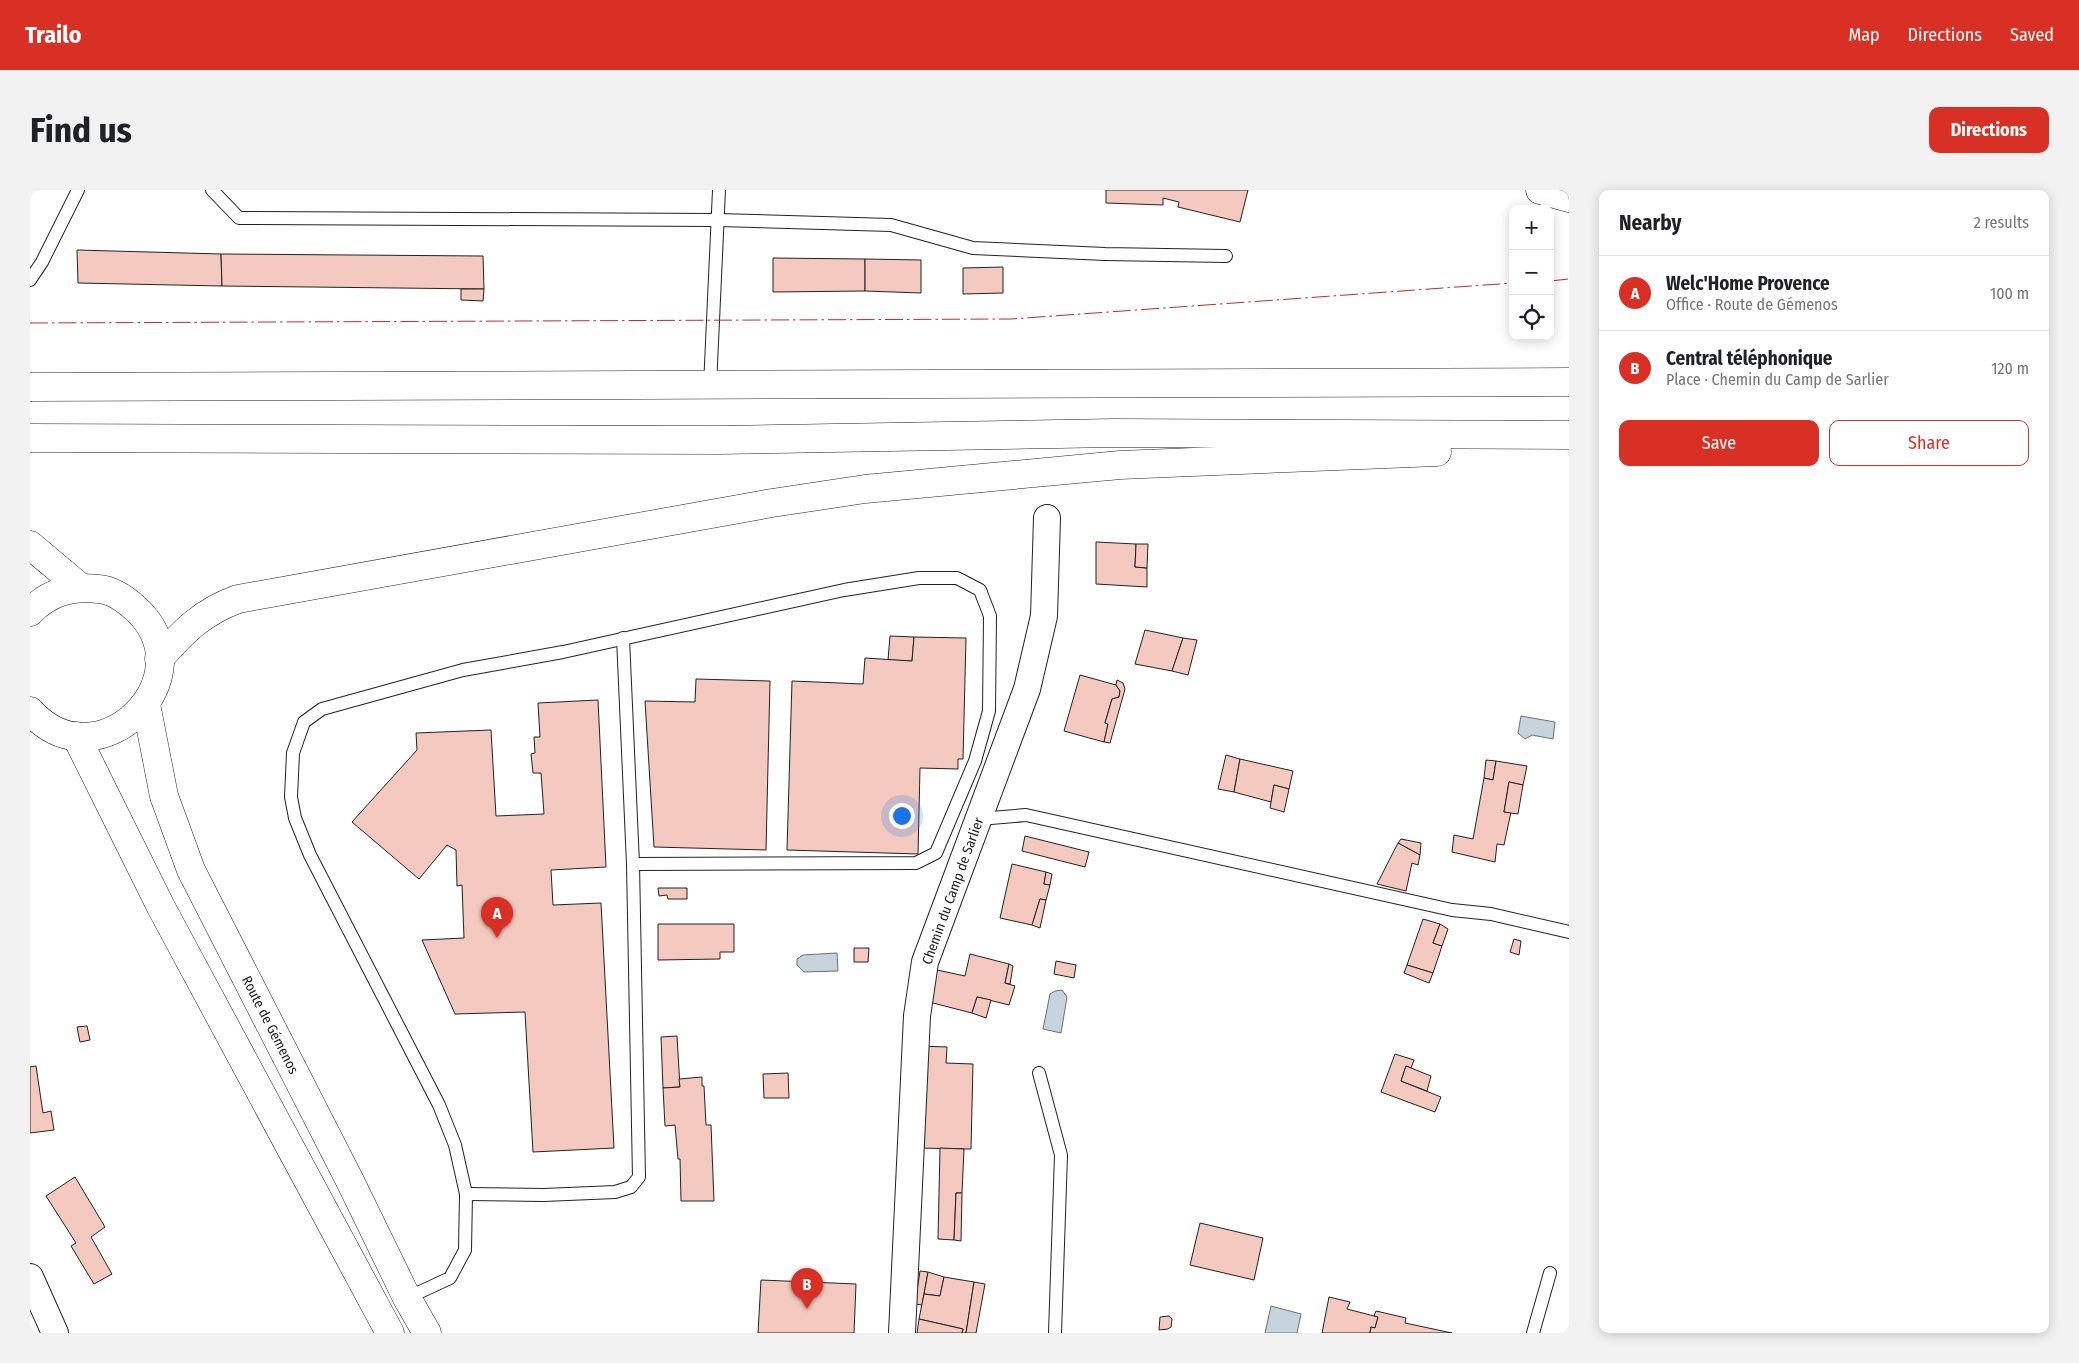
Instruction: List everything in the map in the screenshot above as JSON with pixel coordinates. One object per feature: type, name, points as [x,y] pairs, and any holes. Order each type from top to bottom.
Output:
[{"type":"main road","points":[[1540,190],[1569,198]]},
{"type":"main road","points":[[30,387],[1569,382]]},
{"type":"main road","points":[[30,438],[720,440],[1114,433],[1569,435]]},
{"type":"main road","points":[[160,659],[192,623],[218,606],[238,599],[782,501],[865,489],[1120,465],[1569,447]]},
{"type":"main road","points":[[30,545],[80,587]]},
{"type":"main road","points":[[30,612],[39,603],[58,592],[80,587],[104,589],[125,599],[143,615],[155,636],[160,659],[156,682],[146,704],[133,719],[116,730],[96,735],[76,736],[56,730],[37,719],[30,711]]},
{"type":"main road","name":"Route de Gémenos","points":[[146,704],[164,796],[191,870],[351,1183],[407,1298],[427,1333]]},
{"type":"main road","points":[[76,736],[161,907],[390,1333]]},
{"type":"street","name":"Chemin du Camp de Sarlier","points":[[902,1333],[917,1016],[925,962],[1027,689],[1044,616],[1047,518]]},
{"type":"street","points":[[30,1276],[55,1333]]},
{"type":"lane","points":[[30,280],[42,262],[78,190]]},
{"type":"lane","points":[[212,190],[240,218],[718,220],[891,225],[972,248],[1105,254],[1226,256]]},
{"type":"lane","points":[[710,386],[719,190]]},
{"type":"lane","points":[[407,1298],[450,1278],[465,1250],[466,1194],[455,1145],[439,1105],[310,855],[295,818],[291,797],[293,754],[304,722],[322,709],[463,670],[563,652],[844,590],[919,578],[957,578],[980,590],[990,616],[989,711],[975,761],[936,853],[916,864],[633,864]]},
{"type":"lane","points":[[466,1194],[544,1195],[615,1192],[630,1187],[639,1177],[633,864],[623,638]]},
{"type":"lane","points":[[979,820],[1026,815],[1452,910],[1491,914],[1569,932]]},
{"type":"lane","points":[[1039,1073],[1061,1155],[1056,1333]]},
{"type":"lane","points":[[1533,1333],[1550,1273]]},
{"type":"shaded area","points":[[1521,716],[1555,722],[1553,739],[1532,735],[1525,739],[1518,733]]},
{"type":"shaded area","points":[[837,953],[838,971],[804,972],[797,965],[797,959],[803,955]]},
{"type":"shaded area","points":[[1062,990],[1067,997],[1061,1033],[1043,1029],[1050,994]]},
{"type":"shaded area","points":[[1271,1306],[1301,1314],[1297,1333],[1265,1333]]},
{"type":"building","points":[[1106,190],[1248,190],[1240,222],[1178,207],[1179,202],[1163,198],[1163,205],[1106,203]]},
{"type":"building","points":[[77,250],[221,254],[222,286],[78,283]]},
{"type":"building","points":[[221,254],[483,256],[484,289],[222,286]]},
{"type":"building","points":[[773,258],[865,259],[865,291],[773,292]]},
{"type":"building","points":[[865,259],[921,260],[921,293],[865,291]]},
{"type":"building","points":[[1003,267],[1003,293],[963,294],[963,268]]},
{"type":"building","points":[[461,289],[484,289],[483,301],[461,300]]},
{"type":"building","points":[[1096,542],[1136,544],[1135,567],[1147,568],[1147,587],[1096,584]]},
{"type":"building","points":[[1136,544],[1148,544],[1147,568],[1135,567]]},
{"type":"building","points":[[1145,630],[1183,638],[1172,671],[1135,664]]},
{"type":"building","points":[[890,636],[914,637],[912,661],[888,660]]},
{"type":"building","points":[[914,637],[966,638],[963,759],[958,759],[958,769],[920,768],[918,854],[787,850],[792,681],[863,684],[865,658],[912,661]]},
{"type":"building","points":[[1183,638],[1197,640],[1188,675],[1172,671]]},
{"type":"building","points":[[1080,675],[1116,685],[1120,691],[1119,697],[1112,699],[1105,723],[1108,724],[1104,742],[1064,731]]},
{"type":"building","points":[[696,679],[770,681],[766,850],[654,847],[645,701],[695,702]]},
{"type":"building","points":[[1117,680],[1123,683],[1125,689],[1110,743],[1104,742],[1108,724],[1105,723],[1112,699],[1119,697],[1120,691],[1116,685]]},
{"type":"building","points":[[598,700],[606,867],[551,870],[553,905],[601,903],[614,1148],[533,1152],[525,1012],[455,1014],[422,940],[464,938],[462,885],[457,886],[456,850],[447,845],[419,879],[352,822],[417,750],[416,733],[491,730],[496,816],[544,814],[541,773],[533,773],[531,754],[535,753],[534,737],[540,737],[538,703]]},
{"type":"building","points":[[1226,755],[1240,759],[1234,792],[1218,789]]},
{"type":"building","points":[[1240,759],[1293,771],[1289,789],[1274,785],[1271,802],[1234,792]]},
{"type":"building","points":[[1486,760],[1496,761],[1493,780],[1484,778]]},
{"type":"building","points":[[1496,761],[1527,766],[1523,785],[1509,782],[1504,812],[1511,812],[1504,845],[1497,844],[1495,862],[1452,852],[1454,835],[1473,839],[1484,778],[1493,780]]},
{"type":"building","points":[[1509,782],[1523,785],[1518,814],[1504,812]]},
{"type":"building","points":[[1274,785],[1289,789],[1284,812],[1270,808]]},
{"type":"building","points":[[1025,836],[1089,852],[1085,867],[1022,851]]},
{"type":"building","points":[[1401,839],[1421,843],[1420,855],[1398,843]]},
{"type":"building","points":[[1398,843],[1420,855],[1418,865],[1412,863],[1406,891],[1377,884]]},
{"type":"building","points":[[1012,864],[1046,872],[1044,884],[1050,885],[1046,900],[1040,899],[1032,925],[1000,918]]},
{"type":"building","points":[[1046,872],[1052,874],[1050,885],[1044,884]]},
{"type":"building","points":[[658,888],[687,888],[687,899],[668,899],[667,895],[659,896]]},
{"type":"building","points":[[1040,899],[1046,900],[1040,928],[1032,925]]},
{"type":"building","points":[[1423,919],[1440,924],[1433,943],[1442,946],[1433,973],[1407,965]]},
{"type":"building","points":[[658,924],[734,924],[734,952],[720,952],[720,959],[658,960]]},
{"type":"building","points":[[1440,924],[1448,929],[1442,946],[1433,943]]},
{"type":"building","points":[[1514,939],[1521,941],[1519,955],[1510,952]]},
{"type":"building","points":[[854,948],[869,948],[868,962],[854,962]]},
{"type":"building","points":[[970,954],[1009,964],[1005,983],[1015,986],[1009,1005],[977,997],[972,1013],[929,1002],[937,970],[965,976]]},
{"type":"building","points":[[1056,961],[1076,965],[1074,978],[1054,974]]},
{"type":"building","points":[[1009,964],[1013,966],[1010,984],[1005,983]]},
{"type":"building","points":[[1407,965],[1433,973],[1429,983],[1404,973]]},
{"type":"building","points":[[977,997],[991,1000],[986,1018],[972,1013]]},
{"type":"building","points":[[87,1026],[90,1040],[80,1042],[77,1027]]},
{"type":"building","points":[[677,1036],[680,1087],[663,1088],[661,1037]]},
{"type":"building","points":[[920,1046],[947,1047],[946,1063],[973,1064],[971,1149],[917,1148]]},
{"type":"building","points":[[1395,1054],[1414,1060],[1411,1068],[1406,1066],[1401,1081],[1441,1097],[1435,1112],[1381,1092]]},
{"type":"building","points":[[36,1066],[43,1113],[51,1111],[54,1130],[30,1133],[30,1067]]},
{"type":"building","points":[[1406,1066],[1431,1076],[1427,1091],[1401,1081]]},
{"type":"building","points":[[788,1073],[789,1098],[764,1098],[763,1074]]},
{"type":"building","points":[[702,1077],[706,1125],[711,1125],[714,1201],[681,1201],[680,1159],[678,1159],[675,1125],[665,1126],[663,1088],[680,1087],[679,1079]]},
{"type":"building","points":[[940,1148],[964,1149],[962,1193],[956,1193],[954,1240],[938,1239]]},
{"type":"building","points":[[75,1177],[105,1227],[91,1237],[112,1274],[94,1284],[71,1246],[76,1243],[46,1196]]},
{"type":"building","points":[[956,1193],[962,1193],[961,1241],[954,1240]]},
{"type":"building","points":[[1200,1223],[1263,1238],[1254,1280],[1190,1265]]},
{"type":"building","points":[[920,1271],[928,1272],[922,1305],[915,1304]]},
{"type":"building","points":[[928,1272],[944,1277],[940,1296],[924,1294]]},
{"type":"building","points":[[944,1277],[974,1282],[966,1333],[962,1333],[963,1329],[919,1319],[924,1294],[940,1296]]},
{"type":"building","points":[[761,1280],[856,1284],[854,1333],[758,1333]]},
{"type":"building","points":[[974,1282],[985,1284],[976,1333],[966,1333]]},
{"type":"building","points":[[1329,1297],[1350,1302],[1347,1309],[1378,1317],[1375,1328],[1371,1327],[1370,1333],[1322,1333]]},
{"type":"building","points":[[1376,1311],[1406,1318],[1405,1323],[1452,1333],[1370,1333],[1371,1327],[1375,1328],[1378,1317],[1374,1316]]},
{"type":"building","points":[[1169,1316],[1172,1319],[1171,1327],[1159,1330],[1160,1317]]},
{"type":"building","points":[[919,1319],[963,1329],[962,1333],[917,1333]]},
{"type":"power","points":[[1554,281],[1569,279]]},
{"type":"power","points":[[30,323],[1011,319],[1509,283]]},
{"type":"place","name":"Welc'Home Provence","points":[[497,938]]},
{"type":"place","name":"Central téléphonique","points":[[807,1309]]}]
